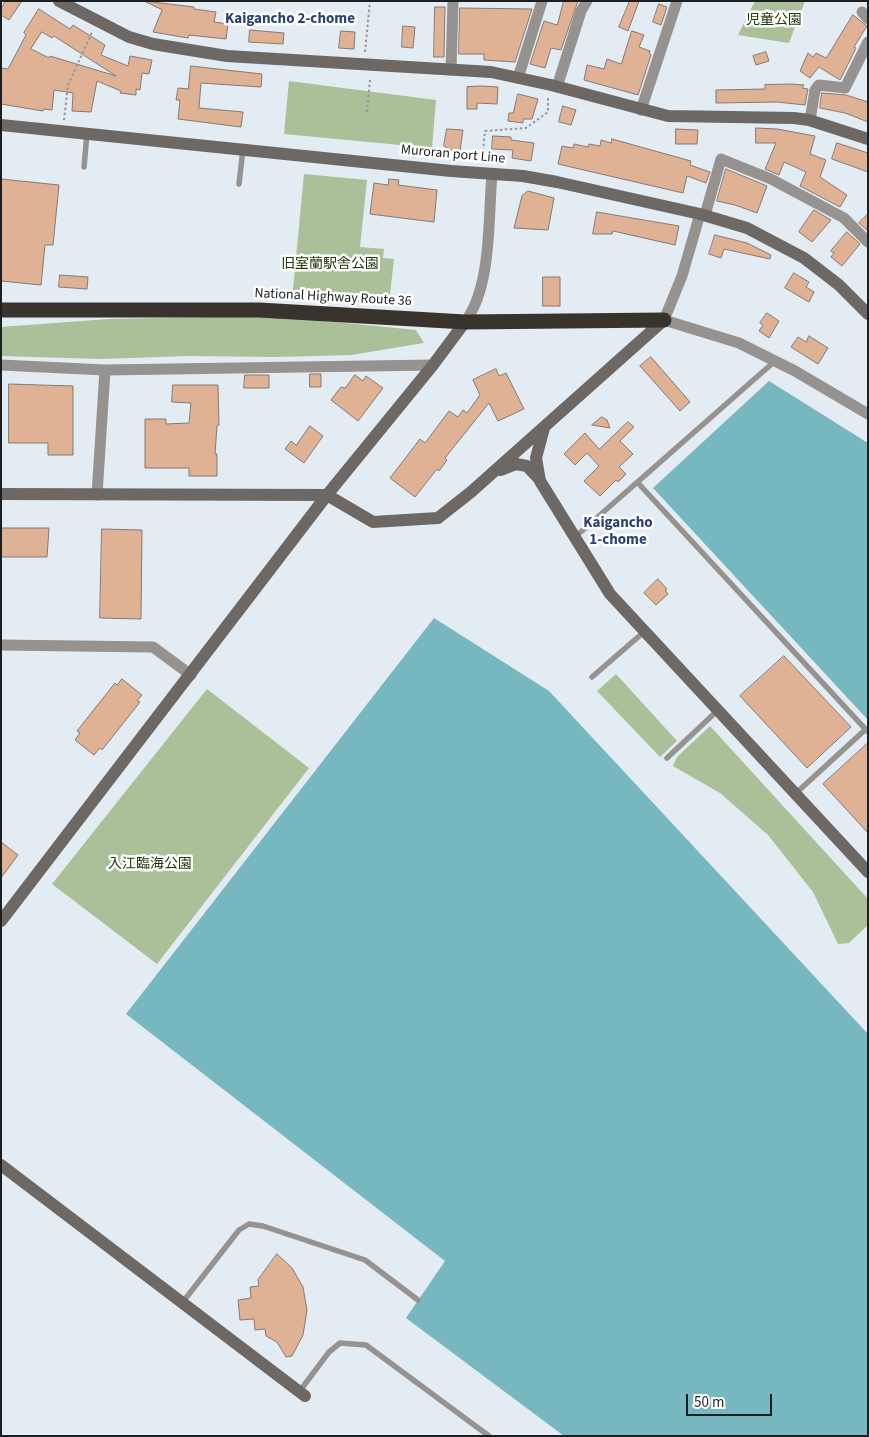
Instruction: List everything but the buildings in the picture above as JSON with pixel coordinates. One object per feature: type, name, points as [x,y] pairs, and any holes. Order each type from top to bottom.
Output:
[{"type":"highway","name":"National Highway Route 36","points":[[1,310],[260,310],[465,322],[664,320]]},
{"type":"street","points":[[59,1],[129,38],[153,44],[227,56],[491,72],[554,86],[668,116],[780,117],[810,120],[868,139]]},
{"type":"street","points":[[452,70],[454,1]]},
{"type":"street","points":[[518,78],[542,1]]},
{"type":"street","points":[[554,86],[581,11],[587,1]]},
{"type":"street","points":[[641,110],[677,1]]},
{"type":"street","points":[[810,120],[816,90],[819,85],[845,88],[868,42]]},
{"type":"street","name":"Muroran port Line","points":[[1,125],[486,174],[523,176],[557,182],[703,215],[746,228],[789,248],[821,270],[868,314]]},
{"type":"street","points":[[1,494],[327,495],[373,522],[438,518],[494,472],[664,320],[682,276],[721,159],[771,179],[844,218],[868,242]]},
{"type":"street","points":[[1,921],[327,495],[433,365],[474,310],[482,283],[486,174]]},
{"type":"street","points":[[664,320],[739,343],[776,361],[868,414]]},
{"type":"street","points":[[1,365],[105,370],[433,365]]},
{"type":"street","points":[[97,495],[105,370]]},
{"type":"street","points":[[540,481],[536,458],[544,428]]},
{"type":"street","points":[[494,472],[516,464],[528,466],[540,481],[610,594],[867,871]]},
{"type":"street","points":[[1,645],[153,646],[191,674]]},
{"type":"street","points":[[1,1165],[302,1394]]},
{"type":"lane","points":[[84,167],[87,134]]},
{"type":"lane","points":[[240,184],[243,149]]},
{"type":"lane","points":[[575,538],[776,361]]},
{"type":"lane","points":[[638,483],[867,731],[795,794]]},
{"type":"lane","points":[[592,678],[645,631]]},
{"type":"lane","points":[[667,758],[718,710]]},
{"type":"lane","points":[[182,1303],[239,1230],[249,1224],[263,1226],[365,1260],[418,1300]]},
{"type":"lane","points":[[302,1394],[329,1352],[340,1343],[366,1345],[489,1436]]},
{"type":"path","points":[[365,52],[370,1]]},
{"type":"path","points":[[63,131],[68,85],[98,22]]},
{"type":"path","points":[[367,112],[370,80]]},
{"type":"path","points":[[486,174],[485,131],[526,128],[548,112],[554,86]]},
{"type":"green space","name":"児童公園","points":[[755,1],[805,1],[789,43],[738,35]]},
{"type":"green space","points":[[289,81],[436,100],[432,148],[284,134]]},
{"type":"green space","name":"旧室蘭駅舎公園","points":[[304,174],[367,180],[360,247],[384,249],[383,258],[394,259],[389,303],[292,300]]},
{"type":"green space","points":[[286,317],[416,330],[424,343],[351,355],[274,357],[188,356],[102,359],[1,356],[1,327],[109,319]]},
{"type":"green space","points":[[616,674],[677,741],[660,757],[597,691]]},
{"type":"green space","name":"入江臨海公園","points":[[207,689],[309,768],[157,964],[52,884]]},
{"type":"green space","points":[[710,726],[868,899],[868,925],[849,943],[838,944],[813,892],[768,835],[720,793],[673,766],[677,757]]},
{"type":"water","points":[[769,381],[868,443],[868,720],[653,488]]},
{"type":"water","points":[[434,618],[549,691],[868,1034],[868,1436],[564,1436],[406,1318],[445,1261],[126,1014]]},
{"type":"district","name":"Kaigancho 2-chome","points":[[290,20]]},
{"type":"district","name":"Kaigancho 1-chome","points":[[618,532]]}]
